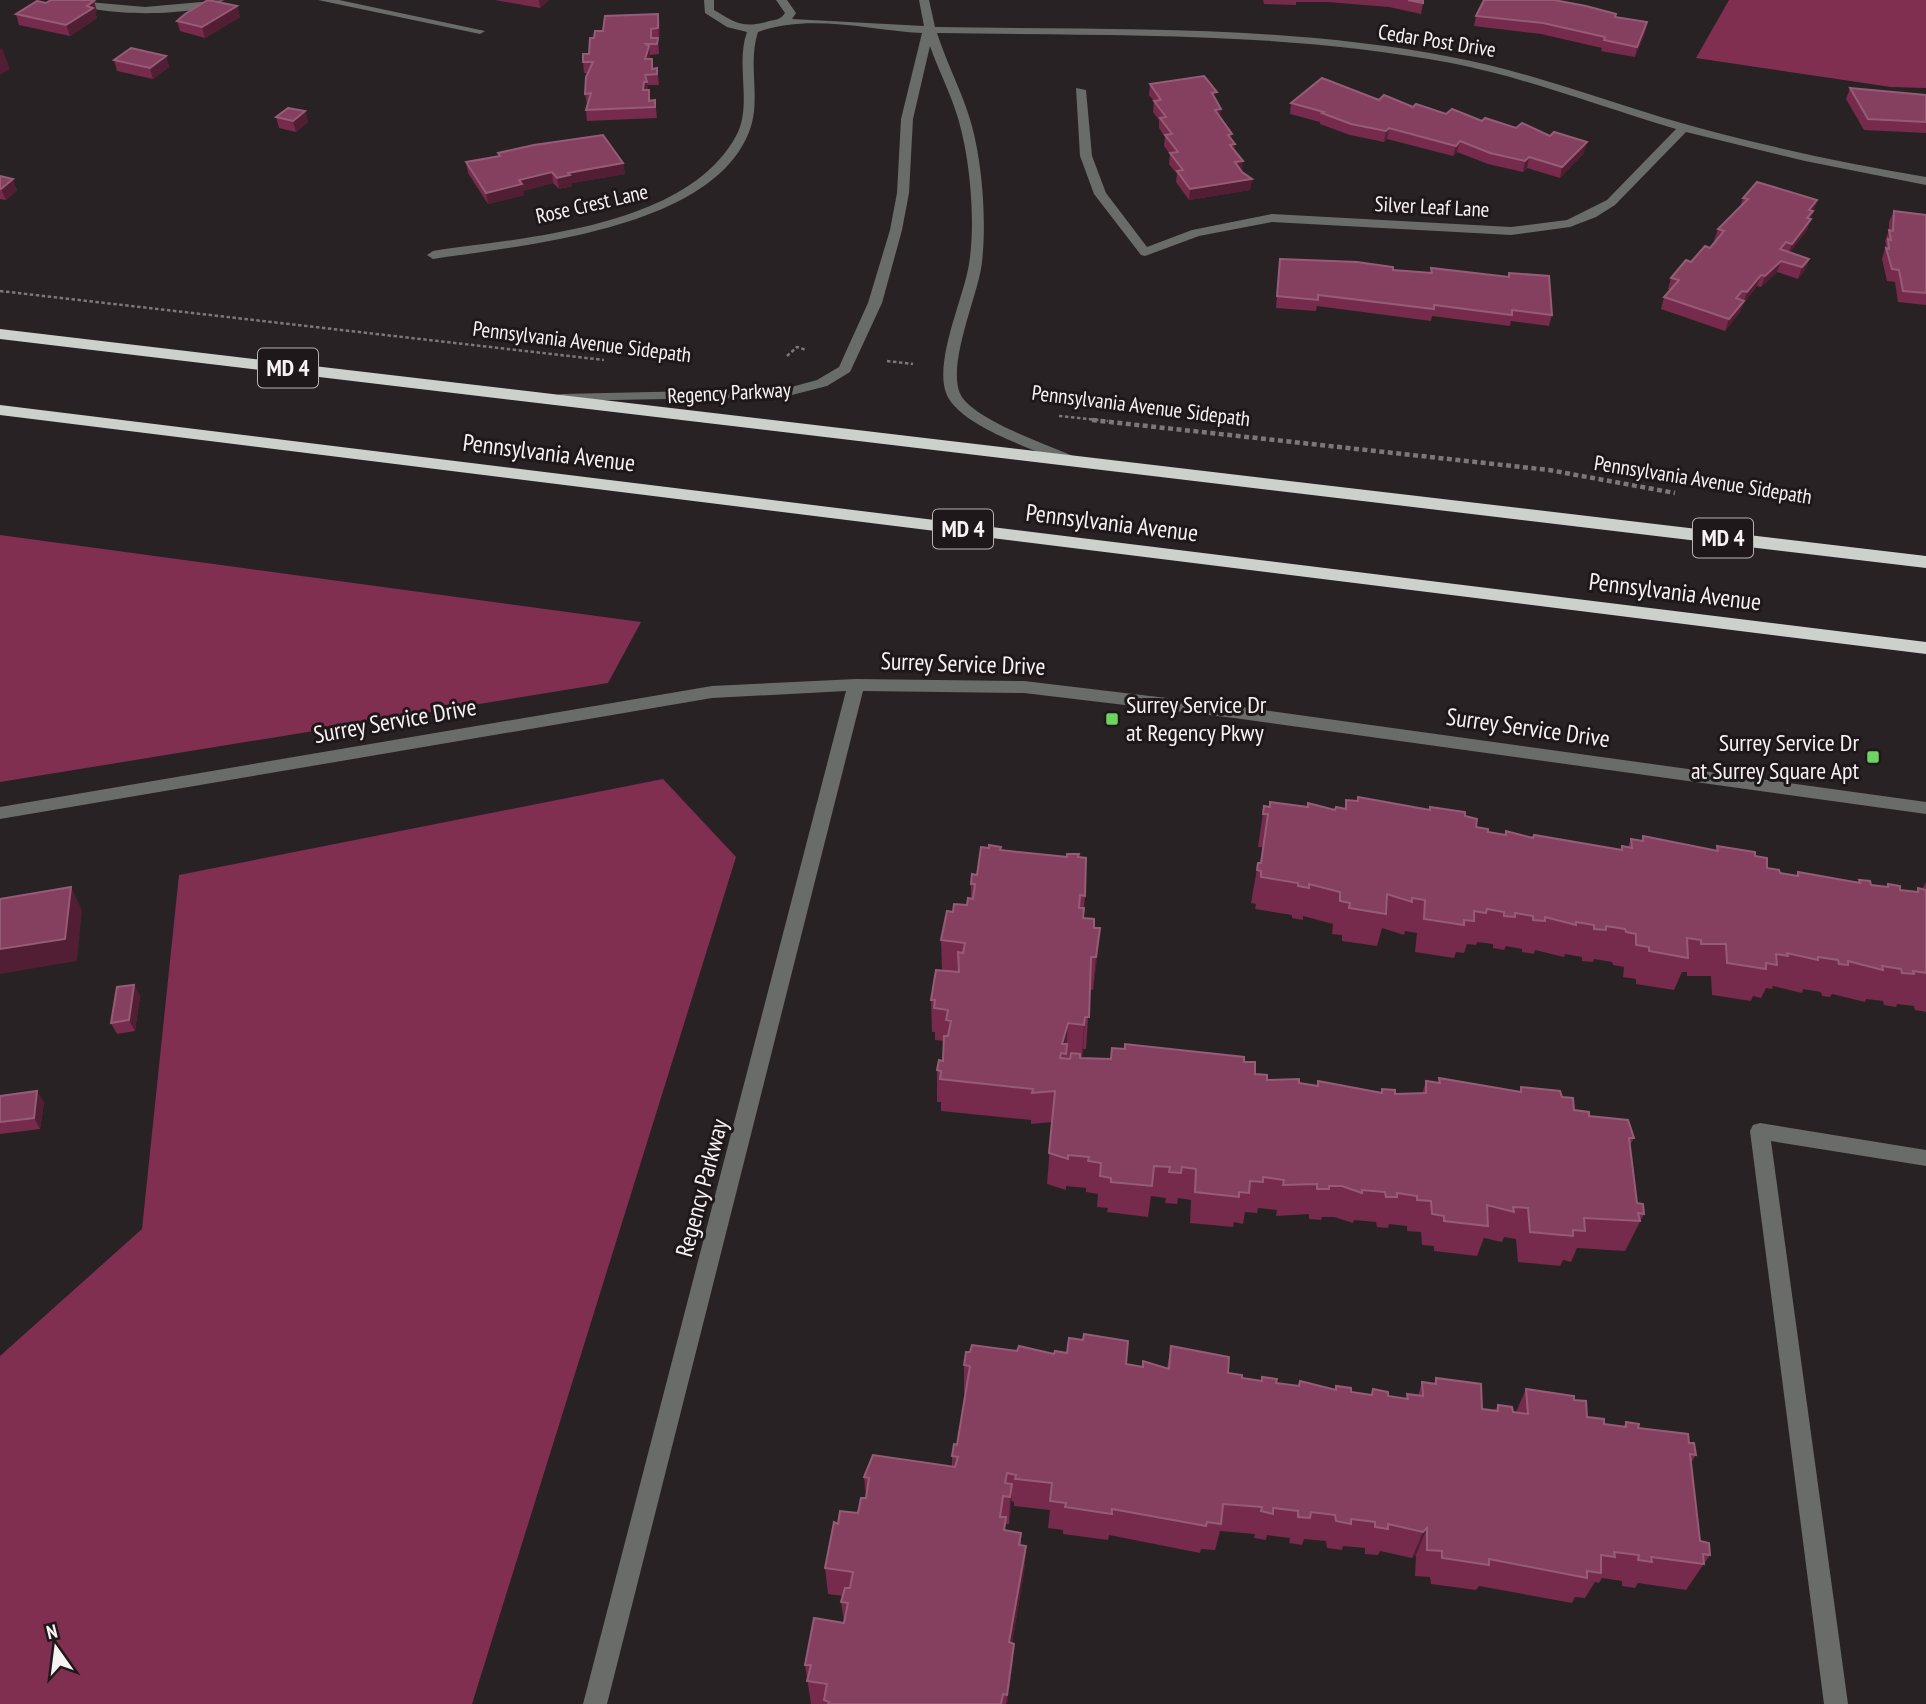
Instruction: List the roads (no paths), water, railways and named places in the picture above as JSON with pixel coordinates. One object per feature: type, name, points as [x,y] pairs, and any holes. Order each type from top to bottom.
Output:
[{"type":"highway","name":"MD 4","points":[[0,334],[1926,562]]},
{"type":"highway","name":"Pennsylvania Avenue","points":[[0,410],[1926,648]]},
{"type":"street","points":[[71,0],[132,10],[182,8],[219,0]]},
{"type":"street","points":[[323,0],[480,31]]},
{"type":"street","points":[[709,0],[709,11],[717,18],[753,30],[768,23],[785,22],[928,30]]},
{"type":"street","points":[[781,0],[791,13],[785,22]]},
{"type":"street","name":"Regency Parkway","points":[[924,0],[928,30],[964,118],[974,191],[976,260],[971,294],[950,368],[951,388],[965,407],[980,418],[1075,462]]},
{"type":"street","name":"Rose Crest Lane","points":[[433,255],[641,215],[687,193],[720,167],[744,132],[747,118],[749,46],[753,30]]},
{"type":"street","name":"Regency Parkway","points":[[549,399],[784,393],[835,377],[852,358],[875,303],[897,230],[903,193],[907,119],[928,30]]},
{"type":"street","name":"Cedar Post Drive","points":[[928,30],[1256,39],[1403,52],[1493,69],[1544,82],[1684,128],[1830,164],[1926,181]]},
{"type":"street","name":"Silver Leaf Lane","points":[[1080,90],[1086,156],[1100,194],[1145,252],[1196,233],[1272,218],[1511,231],[1550,228],[1581,221],[1612,205],[1684,128]]},
{"type":"street","name":"Regency Parkway","points":[[595,1704],[856,685]]},
{"type":"street","name":"Surrey Service Drive","points":[[0,813],[689,696],[782,687],[856,685],[1024,687],[1234,712],[1926,808]]},
{"type":"street","points":[[1836,1704],[1760,1131],[1926,1158]]},
{"type":"place","name":"Surrey Service Dr at Regency Pkwy","points":[[1112,719]]},
{"type":"place","name":"Surrey Service Dr at Surrey Square Apt","points":[[1873,757]]}]
